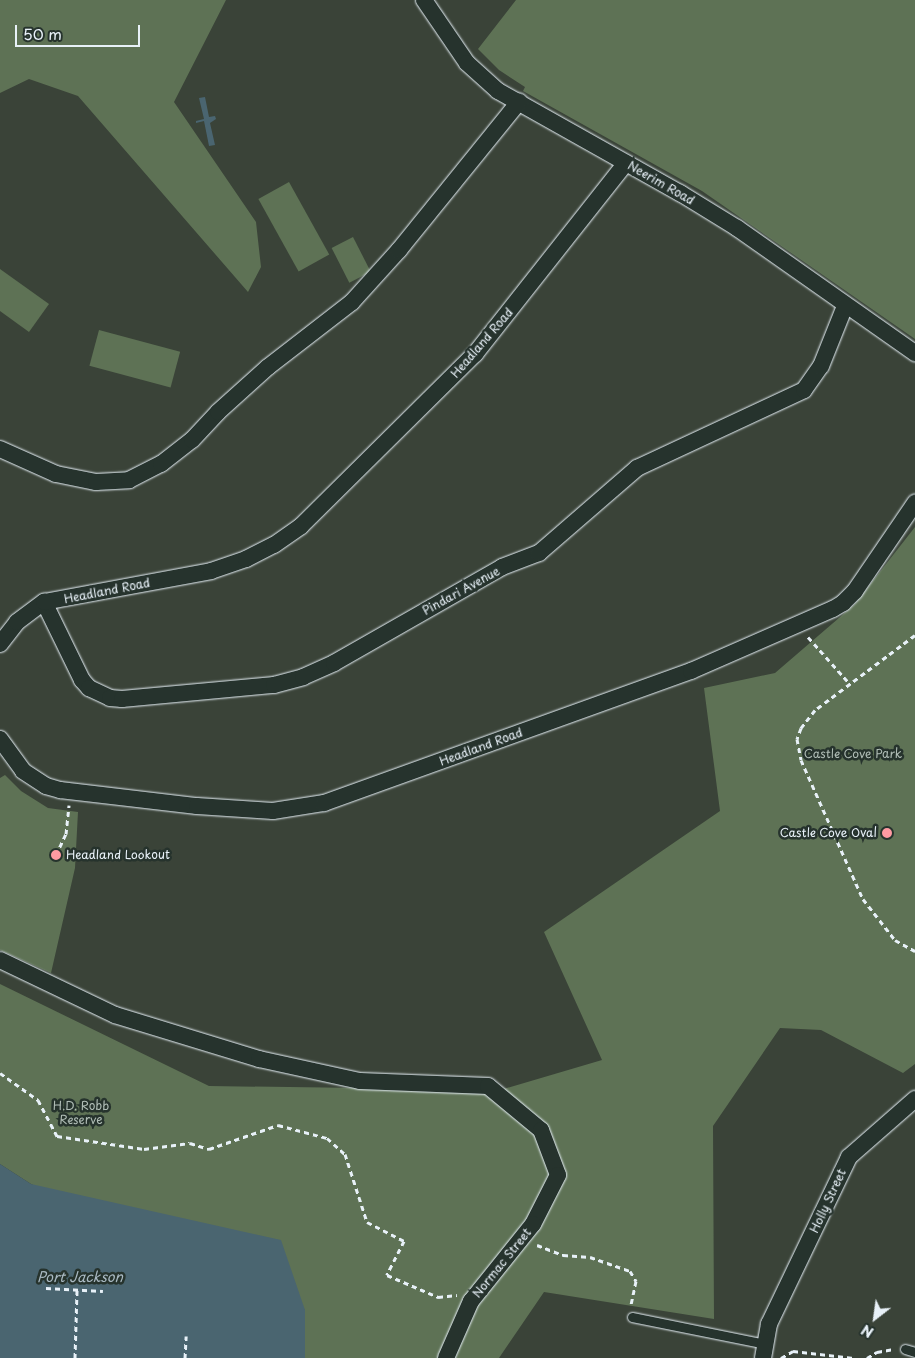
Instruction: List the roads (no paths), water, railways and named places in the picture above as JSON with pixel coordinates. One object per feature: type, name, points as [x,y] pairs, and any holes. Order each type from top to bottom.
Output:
[{"type":"street","name":"Neerim Road","points":[[424,0],[467,63],[498,91],[737,228],[845,306],[915,353]]},
{"type":"street","points":[[0,449],[56,474],[96,482],[130,480],[161,464],[192,440],[218,412],[268,367],[352,302],[400,250],[518,102]]},
{"type":"street","name":"Headland Road","points":[[0,644],[17,622],[44,602],[211,571],[246,559],[274,545],[301,526],[475,354],[626,163]]},
{"type":"street","name":"Pindari Avenue","points":[[44,602],[82,680],[88,688],[110,698],[122,700],[274,684],[321,670],[502,567],[539,553],[637,468],[804,390],[821,366],[845,306]]},
{"type":"street","name":"Headland Road","points":[[0,740],[13,759],[29,775],[46,786],[71,792],[197,806],[273,811],[324,803],[691,671],[838,606],[855,591],[915,503]]},
{"type":"street","name":"Normac Street","points":[[0,960],[115,1015],[259,1060],[360,1081],[488,1086],[541,1130],[558,1175],[533,1224],[471,1301],[446,1358]]},
{"type":"street","name":"Holly Street","points":[[765,1351],[769,1324],[849,1156],[915,1099]]},
{"type":"lane","points":[[632,1317],[765,1351]]},
{"type":"lane","points":[[905,1350],[915,1352]]},
{"type":"water","points":[[205,97],[209,117],[215,116],[216,119],[210,123],[215,145],[209,146],[204,121],[196,123],[196,121],[204,119],[199,98]]},
{"type":"water","name":"Port Jackson","points":[[0,1164],[31,1184],[281,1240],[305,1310],[305,1358],[0,1358]]},
{"type":"place","name":"Castle Cove Oval","points":[[887,833]]},
{"type":"place","name":"Headland Lookout","points":[[56,855]]},
{"type":"park label","name":"Castle Cove Park","points":[[853,754]]},
{"type":"park label","name":"H.D. Robb Reserve","points":[[81,1113]]}]
